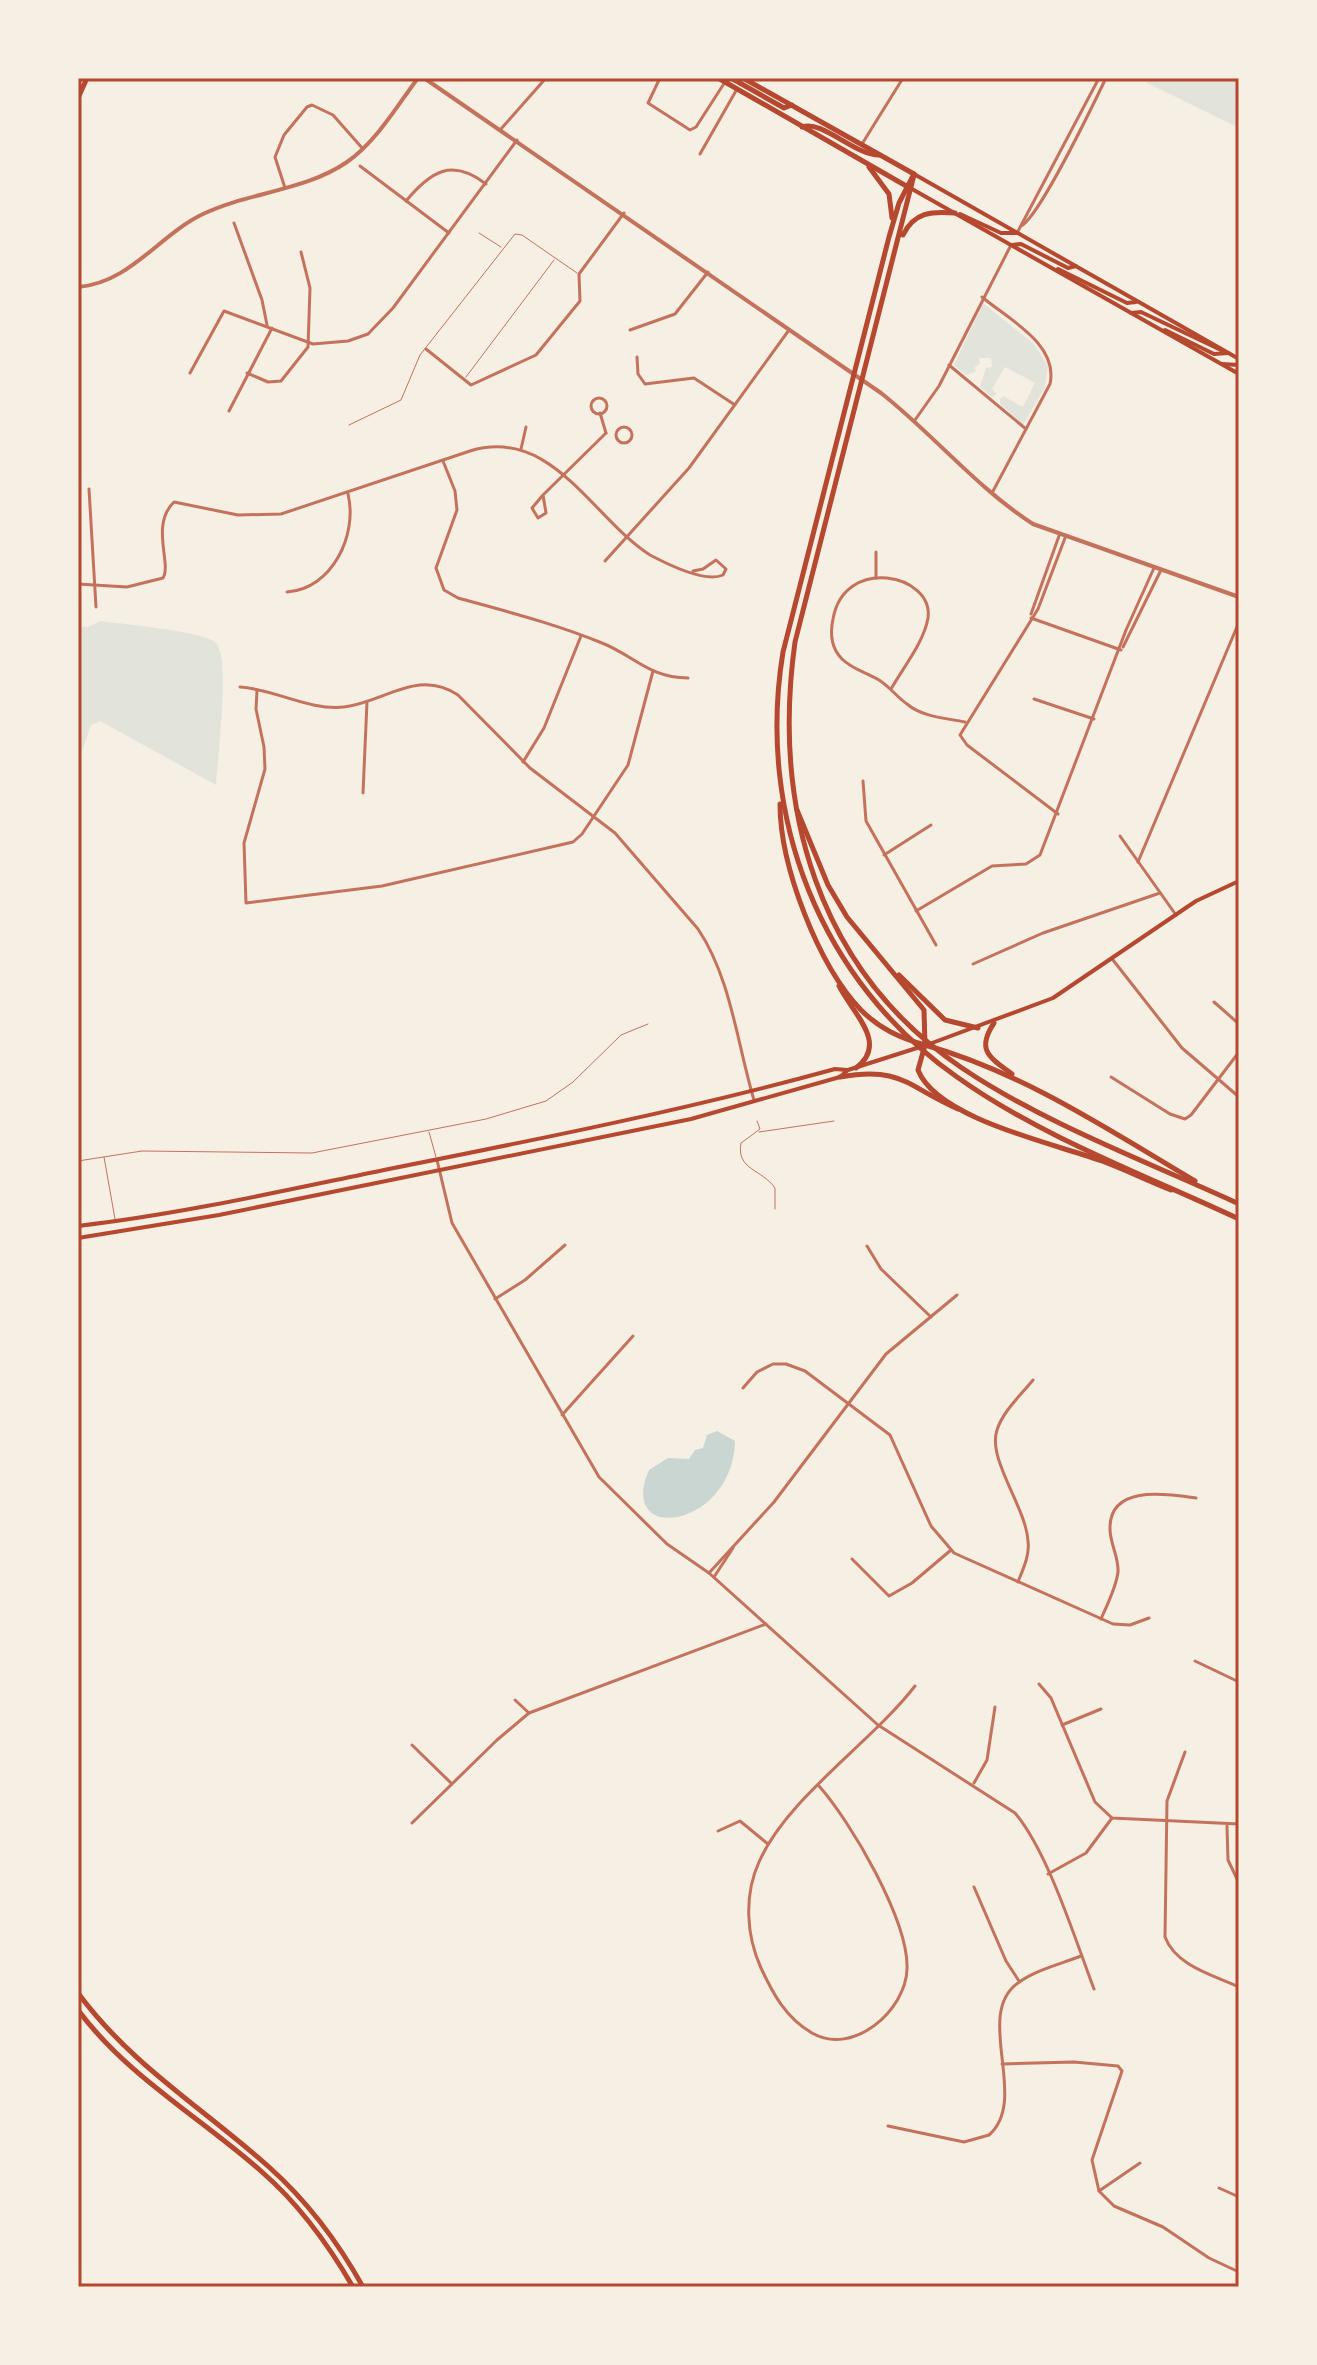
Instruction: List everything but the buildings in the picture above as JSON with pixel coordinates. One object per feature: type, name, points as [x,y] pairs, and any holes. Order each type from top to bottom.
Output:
[{"type":"highway","points":[[78,98],[87,78]]},
{"type":"highway","points":[[718,78],[784,108],[792,105]]},
{"type":"highway","points":[[743,78],[914,174],[889,237]]},
{"type":"highway","points":[[728,80],[737,89],[801,127],[909,187]]},
{"type":"highway","points":[[801,127],[813,126],[865,152],[881,155]]},
{"type":"highway","points":[[856,1068],[869,1058],[872,1049],[869,1036],[809,921],[789,861],[780,819],[776,718],[783,652],[889,237],[893,210],[889,194],[866,164]]},
{"type":"highway","points":[[909,187],[898,247],[795,642],[787,729],[793,799],[806,855],[827,909],[863,969],[903,1017],[948,1058],[998,1090],[1239,1204]]},
{"type":"highway","points":[[898,247],[907,227],[917,217],[931,212],[956,214]]},
{"type":"highway","points":[[780,787],[795,857],[818,915],[860,984],[902,1032],[956,1077],[994,1101],[1237,1218]]},
{"type":"highway","points":[[793,799],[828,885],[861,936],[918,1001],[925,1018],[925,1045],[919,1061],[922,1081],[931,1090],[983,1120]]},
{"type":"highway","points":[[827,960],[860,1009],[881,1027],[898,1037],[962,1055],[1023,1082],[1219,1195]]},
{"type":"highway","points":[[892,971],[945,1020],[978,1028]]},
{"type":"highway","points":[[994,1023],[984,1038],[984,1045],[995,1061],[1023,1082]]},
{"type":"highway","points":[[840,1077],[874,1072],[892,1075],[1022,1137],[1101,1161],[1237,1218]]},
{"type":"highway","points":[[78,1993],[148,2071],[291,2188],[330,2233],[363,2287]]},
{"type":"highway","points":[[78,2010],[142,2078],[277,2186],[316,2228],[353,2287]]},
{"type":"main road","points":[[914,174],[1239,359]]},
{"type":"main road","points":[[909,187],[1239,374]]},
{"type":"main road","points":[[956,214],[965,214],[1001,233],[1017,233]]},
{"type":"main road","points":[[1011,245],[1021,244],[1068,268],[1076,266]]},
{"type":"main road","points":[[1055,270],[1061,269],[1127,303],[1137,301]]},
{"type":"main road","points":[[1130,313],[1141,312],[1216,351],[1226,351]]},
{"type":"main road","points":[[1163,331],[1171,331],[1214,354],[1226,351]]},
{"type":"main road","points":[[1222,364],[1239,365]]},
{"type":"main road","points":[[78,1226],[115,1222],[437,1160],[676,1111],[835,1069],[856,1068],[994,1023],[1053,998],[1207,895],[1239,881]]},
{"type":"main road","points":[[78,1238],[219,1215],[691,1119],[840,1077],[848,1070]]},
{"type":"street","points":[[78,287],[102,283],[120,274],[204,213],[327,173],[363,149],[421,78],[624,213],[881,393],[915,420],[992,493],[1033,524],[1062,537],[1239,597]]},
{"type":"street","points":[[501,129],[546,78]]},
{"type":"street","points":[[660,78],[648,103],[690,130],[696,127],[728,80]]},
{"type":"street","points":[[862,144],[903,78]]},
{"type":"street","points":[[1017,233],[1099,78]]},
{"type":"street","points":[[1021,226],[1028,222],[1048,188],[1106,78]]},
{"type":"street","points":[[700,154],[737,89]]},
{"type":"street","points":[[285,188],[275,157],[284,135],[307,107],[312,105],[333,115],[363,149]]},
{"type":"street","points":[[190,373],[224,311],[308,342],[348,341],[376,327],[517,140]]},
{"type":"street","points":[[360,166],[449,233]]},
{"type":"street","points":[[406,201],[427,179],[454,170],[467,170],[486,184]]},
{"type":"street","points":[[426,349],[463,382],[471,385],[484,382],[540,351],[580,301],[579,274],[624,213]]},
{"type":"street","points":[[234,223],[262,300],[267,325]]},
{"type":"street","points":[[915,420],[949,365],[1011,245]]},
{"type":"street","points":[[247,373],[268,382],[281,381],[302,356],[308,342],[310,288],[301,252]]},
{"type":"street","points":[[630,330],[675,314],[708,272]]},
{"type":"street","points":[[982,297],[1043,349],[1051,371],[1050,384],[992,493]]},
{"type":"street","points":[[229,411],[272,328]]},
{"type":"street","points":[[605,561],[689,468],[789,330]]},
{"type":"street","points":[[637,357],[638,374],[645,384],[694,378],[735,405]]},
{"type":"street","points":[[949,365],[1027,429]]},
{"type":"street","points":[[600,413],[606,433]]},
{"type":"street","points":[[521,449],[526,427]]},
{"type":"street","points":[[606,433],[617,435]]},
{"type":"street","points":[[543,495],[546,513],[538,518],[532,508],[543,495],[561,474],[606,433]]},
{"type":"street","points":[[78,584],[133,586],[165,576],[161,541],[168,509],[174,502],[256,516],[294,511],[488,447],[521,449],[561,474],[650,555],[693,571],[716,578],[723,575],[726,569],[724,563],[716,560],[700,571],[693,571]]},
{"type":"street","points":[[443,461],[457,510],[436,568],[442,588],[458,598],[610,646],[635,664],[653,671],[688,678]]},
{"type":"street","points":[[89,489],[88,522],[96,607]]},
{"type":"street","points":[[287,592],[311,587],[329,569],[351,526],[348,494]]},
{"type":"street","points":[[1058,814],[967,745],[960,735],[965,722],[1038,609],[1062,537]]},
{"type":"street","points":[[876,552],[876,578]]},
{"type":"street","points":[[916,911],[992,866],[1034,861],[1043,851],[1154,567]]},
{"type":"street","points":[[1121,650],[1161,570]]},
{"type":"street","points":[[891,689],[925,627],[928,611],[923,596],[912,587],[876,578],[853,583],[841,596],[834,614],[832,641],[846,662],[891,689],[917,711],[965,722]]},
{"type":"street","points":[[1031,618],[1121,650]]},
{"type":"street","points":[[1138,862],[1239,622]]},
{"type":"street","points":[[523,762],[544,728],[581,636]]},
{"type":"street","points":[[258,688],[256,709],[265,769],[243,851],[246,903],[382,886],[561,847],[578,839],[628,765],[653,671]]},
{"type":"street","points":[[240,687],[258,688],[326,706],[367,702],[412,685],[443,687],[464,701],[523,762],[623,841],[708,945],[725,988],[754,1102]]},
{"type":"street","points":[[1034,699],[1094,719]]},
{"type":"street","points":[[363,793],[367,702]]},
{"type":"street","points":[[863,781],[864,815],[936,945]]},
{"type":"street","points":[[884,855],[931,825]]},
{"type":"street","points":[[1120,836],[1176,915]]},
{"type":"street","points":[[973,964],[1043,933],[1160,893]]},
{"type":"street","points":[[1113,960],[1168,1032],[1216,1080],[1239,1097]]},
{"type":"street","points":[[1214,1002],[1239,1024]]},
{"type":"street","points":[[1111,1077],[1181,1119],[1191,1115],[1239,1052]]},
{"type":"street","points":[[437,1160],[452,1223],[594,1470],[615,1495],[667,1544],[714,1577],[878,1725],[926,1759],[996,1798],[1024,1823],[1094,1989]]},
{"type":"street","points":[[495,1299],[525,1280],[565,1245]]},
{"type":"street","points":[[867,1246],[881,1269],[931,1317]]},
{"type":"street","points":[[709,1573],[774,1502],[886,1354],[957,1295]]},
{"type":"street","points":[[562,1415],[633,1336]]},
{"type":"street","points":[[743,1388],[761,1369],[786,1364],[805,1371],[850,1403],[894,1441],[931,1526],[951,1550],[1101,1619],[1124,1626],[1149,1618]]},
{"type":"street","points":[[1018,1582],[1028,1555],[1028,1538],[997,1454],[995,1439],[1001,1422],[1033,1380]]},
{"type":"street","points":[[1101,1619],[1118,1572],[1110,1533],[1115,1511],[1126,1499],[1140,1494],[1196,1498]]},
{"type":"street","points":[[714,1577],[733,1548]]},
{"type":"street","points":[[852,1559],[884,1595],[889,1596],[912,1583],[951,1550]]},
{"type":"street","points":[[412,1823],[451,1783],[529,1713],[766,1624]]},
{"type":"street","points":[[1195,1661],[1239,1682]]},
{"type":"street","points":[[1039,1684],[1047,1690],[1095,1802],[1112,1818],[1239,1824]]},
{"type":"street","points":[[819,1786],[865,1851],[893,1912],[907,1959],[905,1985],[885,2018],[875,2026],[846,2037],[818,2036],[798,2024],[774,1996],[757,1961],[749,1913],[753,1877],[768,1844],[819,1786],[915,1686]]},
{"type":"street","points":[[515,1700],[529,1713]]},
{"type":"street","points":[[973,1783],[987,1760],[995,1707]]},
{"type":"street","points":[[1062,1725],[1101,1709]]},
{"type":"street","points":[[412,1745],[451,1783]]},
{"type":"street","points":[[1185,1752],[1169,1795],[1166,1822],[1163,1925],[1167,1943],[1183,1961],[1239,1987]]},
{"type":"street","points":[[1047,1874],[1086,1853],[1112,1818]]},
{"type":"street","points":[[718,1831],[740,1821],[768,1844]]},
{"type":"street","points":[[1227,1824],[1228,1860],[1239,1883]]},
{"type":"street","points":[[974,1887],[1006,1961],[1019,1981]]},
{"type":"street","points":[[888,2126],[964,2142],[980,2140],[995,2130],[1003,2116],[1002,2007],[1019,1981],[1081,1956]]},
{"type":"street","points":[[1002,2064],[1074,2062],[1118,2066],[1122,2071],[1092,2160],[1093,2179],[1099,2191],[1114,2206],[1163,2227],[1209,2258],[1239,2272]]},
{"type":"street","points":[[1099,2191],[1140,2163]]},
{"type":"street","points":[[1219,2188],[1239,2197]]},
{"type":"lane","points":[[479,233],[503,248]]},
{"type":"lane","points":[[349,425],[398,404],[413,367],[503,248],[519,233],[579,274]]},
{"type":"lane","points":[[463,382],[555,258]]},
{"type":"lane","points":[[78,1161],[142,1151],[312,1153],[517,1111],[546,1101],[573,1082],[621,1035],[648,1024]]},
{"type":"lane","points":[[757,1121],[759,1132]]},
{"type":"lane","points":[[775,1209],[775,1188],[763,1175],[749,1169],[741,1157],[741,1143],[759,1132],[834,1121]]},
{"type":"lane","points":[[428,1130],[437,1160]]},
{"type":"lane","points":[[103,1155],[115,1222]]},
{"type":"shaded area","points":[[1137,78],[1239,78],[1239,128]]},
{"type":"shaded area","points":[[983,303],[1034,344],[1048,366],[1045,387],[1023,425],[1000,404],[1000,399],[1003,396],[1023,407],[1035,383],[1005,367],[992,389],[997,394],[992,397],[980,387],[986,368],[992,367],[991,358],[979,358],[980,364],[974,368],[977,371],[966,375],[954,365]]},
{"type":"shaded area","points":[[100,621],[196,635],[216,643],[220,652],[223,688],[216,785],[100,721],[91,725],[78,763],[78,626],[88,627]]},
{"type":"shaded area","points":[[717,1431],[735,1441],[729,1471],[716,1493],[698,1509],[679,1517],[661,1517],[648,1509],[643,1494],[649,1470],[668,1458],[689,1459],[695,1450],[703,1448],[707,1435]]}]
